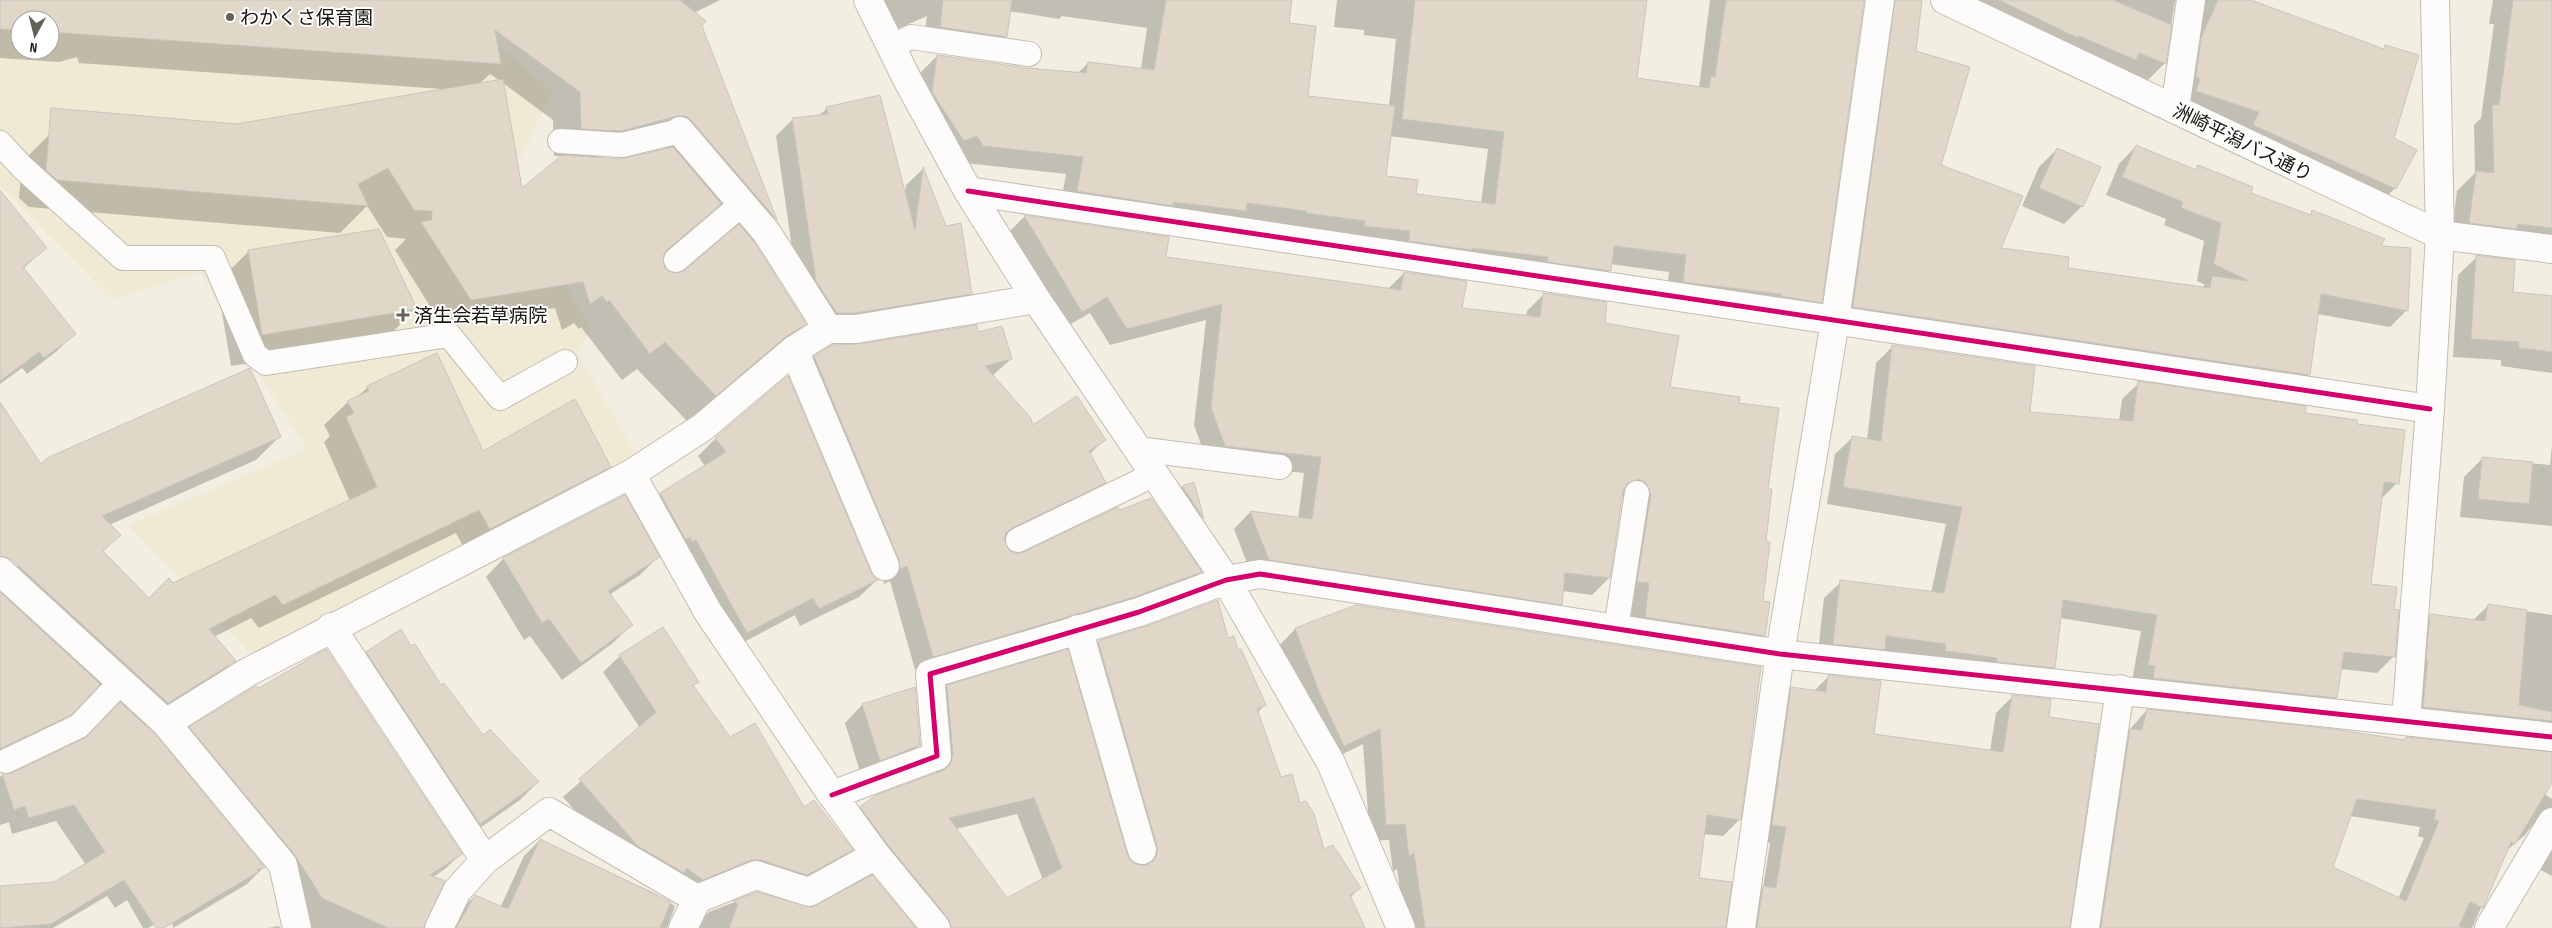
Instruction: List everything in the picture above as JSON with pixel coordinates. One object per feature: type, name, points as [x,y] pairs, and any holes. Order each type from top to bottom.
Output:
[{"type":"street","points":[[868,0],[890,46],[968,191],[1036,299],[1226,580],[1331,763],[1401,928]]},
{"type":"street","points":[[1741,928],[1780,654],[1835,321],[1880,0]]},
{"type":"street","name":"洲崎平潟バス通り","points":[[1945,0],[2440,236],[2552,249]]},
{"type":"street","points":[[2175,109],[2191,0]]},
{"type":"street","points":[[2406,721],[2430,409],[2440,236],[2435,0]]},
{"type":"street","points":[[680,131],[767,233],[828,328]]},
{"type":"street","points":[[968,191],[2430,409]]},
{"type":"street","points":[[166,723],[248,672],[331,627],[631,474],[703,427],[794,350],[828,328],[856,329],[1036,299]]},
{"type":"street","points":[[794,350],[885,566]]},
{"type":"street","points":[[631,474],[708,612],[832,795],[876,855],[936,928]]},
{"type":"street","points":[[0,571],[166,723],[283,865],[297,928]]},
{"type":"street","points":[[832,795],[937,756],[930,674],[1138,612],[1226,580],[1260,574],[1780,654],[2120,689],[2552,737]]},
{"type":"street","points":[[331,627],[485,860]]},
{"type":"street","points":[[1078,629],[1142,850]]},
{"type":"street","points":[[2085,928],[2120,689]]},
{"type":"street","points":[[439,928],[457,891],[485,860],[549,812],[697,899]]},
{"type":"street","points":[[2488,928],[2552,822]]},
{"type":"street","points":[[683,928],[697,899],[756,875],[809,892],[876,855]]},
{"type":"lane","points":[[890,46],[911,37],[1029,54]]},
{"type":"lane","points":[[560,141],[622,145],[680,131]]},
{"type":"lane","points":[[0,143],[22,167],[123,258],[213,258],[255,355],[266,363],[449,334],[500,398],[565,362]]},
{"type":"lane","points":[[676,260],[742,204]]},
{"type":"lane","points":[[1138,449],[1280,467]]},
{"type":"lane","points":[[1018,540],[1155,474]]},
{"type":"lane","points":[[1616,629],[1637,493]]},
{"type":"lane","points":[[6,761],[79,726],[121,682]]},
{"type":"shaded area","name":"済生会若草病院","points":[[0,0],[474,27],[553,91],[508,182],[591,330],[578,353],[639,460],[254,657],[128,525],[307,449],[242,347],[200,272],[112,300],[0,185]]},
{"type":"building","points":[[0,0],[680,0],[706,21],[702,26],[777,220],[686,116],[677,116],[621,131],[581,129],[580,92],[495,30],[501,64],[60,33],[60,10],[10,10],[10,30],[0,29]]},
{"type":"building","points":[[943,0],[1012,0],[1007,37],[940,27]]},
{"type":"building","points":[[1166,0],[1292,0],[1289,23],[1316,26],[1308,96],[1395,106],[1386,176],[1418,180],[1416,194],[1495,204],[1504,132],[1402,119],[1415,0],[1647,0],[1637,78],[1709,88],[1711,76],[1715,77],[1726,0],[1864,0],[1822,303],[1781,296],[1781,294],[1683,282],[1686,255],[1614,246],[1611,271],[1547,262],[1548,257],[1472,248],[1472,250],[1409,241],[1410,231],[1364,226],[1365,221],[1306,213],[1306,211],[1247,203],[1246,211],[1173,202],[1173,206],[1077,191],[1083,157],[983,146],[977,136],[964,141],[932,92],[937,55],[1027,68],[1086,73],[1088,62],[1154,70]]},
{"type":"building","points":[[1895,0],[1922,0],[1916,51],[1970,67],[1941,165],[2023,196],[2001,248],[2069,257],[2068,268],[2210,288],[2212,276],[2249,281],[2214,264],[2221,223],[2181,208],[2183,202],[2122,177],[2136,145],[2196,170],[2198,165],[2253,187],[2251,193],[2311,215],[2312,210],[2385,239],[2381,246],[2411,248],[2408,311],[2321,294],[2310,375],[1853,307]]},
{"type":"building","points":[[1999,0],[2113,0],[2172,25],[2166,64],[2139,53],[2136,60],[2079,36],[2078,38]]},
{"type":"building","points":[[2218,0],[2251,0],[2384,49],[2385,45],[2419,55],[2394,138],[2417,150],[2396,189],[2253,125],[2259,112],[2196,91],[2200,79],[2196,77],[2201,38]]},
{"type":"building","points":[[2513,0],[2552,0],[2552,228],[2517,224],[2517,229],[2469,223],[2476,171],[2494,173],[2492,105],[2499,105]]},
{"type":"building","points":[[503,79],[522,188],[562,155],[621,159],[673,147],[721,204],[667,250],[663,256],[665,268],[672,273],[684,271],[739,224],[754,242],[806,324],[784,338],[716,396],[665,342],[650,354],[609,300],[607,302],[602,296],[590,304],[583,282],[471,300],[421,222],[432,220],[432,211],[414,210],[388,168],[358,184],[368,206],[57,180],[46,170],[51,108],[236,124]]},
{"type":"building","points":[[880,95],[915,230],[923,167],[946,226],[961,223],[972,294],[855,313],[837,313],[816,281],[792,118],[828,114],[826,107]]},
{"type":"building","points":[[2057,148],[2101,167],[2083,207],[2039,188]]},
{"type":"building","points":[[0,190],[47,248],[23,267],[76,334],[44,358],[39,352],[0,381]]},
{"type":"building","points":[[1024,215],[1169,237],[1166,257],[1401,290],[1404,272],[1467,281],[1462,308],[1540,317],[1543,293],[1607,302],[1605,323],[1679,336],[1670,387],[1740,397],[1739,403],[1779,408],[1768,489],[1772,489],[1766,541],[1770,542],[1763,601],[1770,602],[1765,636],[1645,617],[1649,583],[1637,582],[1651,495],[1646,483],[1639,479],[1627,484],[1623,491],[1610,578],[1565,573],[1562,605],[1269,560],[1250,511],[1312,519],[1321,457],[1225,446],[1211,408],[1222,304],[1127,329],[1107,297],[1082,312]]},
{"type":"building","points":[[379,229],[417,309],[262,335],[248,250]]},
{"type":"building","points":[[2476,255],[2515,260],[2513,292],[2552,296],[2552,352],[2519,348],[2519,342],[2471,339]]},
{"type":"building","points":[[977,325],[978,332],[1002,326],[1012,359],[985,366],[1030,417],[1033,425],[1077,396],[1106,440],[1089,451],[1106,483],[1012,528],[1006,533],[1004,539],[1010,551],[1016,554],[1024,552],[1118,507],[1120,510],[1151,498],[1202,572],[1134,597],[933,657],[907,566],[900,569],[899,560],[814,356],[832,345],[858,344]]},
{"type":"building","points":[[1892,345],[2035,366],[2030,412],[2133,421],[2138,381],[2306,406],[2305,413],[2357,420],[2357,424],[2405,430],[2399,484],[2384,482],[2371,584],[2397,587],[2394,609],[2399,610],[2395,657],[2344,652],[2337,698],[2153,678],[2155,666],[2148,665],[2157,615],[2063,600],[2055,668],[1997,662],[1997,658],[1945,651],[1946,644],[1886,636],[1885,650],[1833,644],[1840,580],[1944,593],[1962,507],[1843,487],[1852,436],[1881,441]]},
{"type":"building","points":[[437,353],[483,451],[575,399],[611,467],[490,529],[479,510],[283,605],[275,595],[209,629],[236,661],[168,703],[11,559],[0,556],[0,402],[41,464],[47,458],[250,368],[281,437],[102,516],[121,535],[103,551],[149,598],[169,578],[173,583],[377,487],[346,417],[354,413],[347,401],[369,391],[367,386]]},
{"type":"building","points":[[788,376],[871,572],[878,580],[819,609],[813,598],[747,633],[696,540],[692,542],[690,537],[686,540],[660,493],[726,452],[715,438]]},
{"type":"building","points":[[2482,457],[2533,462],[2529,504],[2478,499]]},
{"type":"building","points":[[1194,482],[1204,519],[1182,486]]},
{"type":"building","points":[[625,495],[660,557],[608,591],[633,625],[581,663],[549,619],[542,623],[503,558]]},
{"type":"building","points":[[0,592],[100,684],[71,715],[0,749]]},
{"type":"building","points":[[1218,600],[1228,638],[1234,636],[1238,650],[1241,649],[1266,705],[1257,709],[1281,777],[1292,774],[1300,803],[1306,801],[1314,814],[1324,849],[1333,845],[1361,888],[1350,895],[1365,928],[951,928],[948,918],[888,845],[860,807],[876,795],[942,771],[950,765],[953,755],[947,685],[1068,649],[1127,854],[1131,861],[1138,865],[1147,865],[1154,860],[1157,854],[1157,846],[1098,641],[1144,627]],"holes":[[[1034,798],[1062,868],[1007,898],[949,818]]]},
{"type":"building","points":[[2488,604],[2527,610],[2519,705],[2552,712],[2552,721],[2423,707],[2430,614],[2485,621]]},
{"type":"building","points":[[1356,605],[1761,667],[1741,820],[1707,815],[1699,878],[1732,882],[1726,928],[1425,928],[1414,853],[1409,856],[1405,824],[1386,825],[1380,729],[1344,746],[1320,694],[1295,628]]},
{"type":"building","points":[[663,627],[699,682],[693,685],[730,737],[755,723],[804,807],[814,800],[853,850],[807,875],[761,860],[751,860],[703,880],[687,868],[684,873],[638,846],[579,779],[656,712],[619,655]]},
{"type":"building","points":[[401,629],[411,646],[415,644],[441,685],[444,683],[483,735],[490,729],[539,782],[480,824],[366,652]]},
{"type":"building","points":[[326,649],[462,854],[430,875],[445,881],[424,928],[388,928],[322,898],[295,855],[189,727],[256,686],[259,688]]},
{"type":"building","points":[[1828,675],[1881,681],[1874,734],[2003,752],[2012,695],[2051,699],[2049,717],[2099,724],[2070,928],[1757,928],[1763,886],[1776,888],[1786,827],[1772,825],[1791,687],[1826,692]]},
{"type":"building","points":[[915,687],[920,745],[880,761],[862,704]]},
{"type":"building","points":[[120,702],[155,734],[265,868],[258,869],[258,872],[164,928],[156,928],[124,880],[51,924],[0,928],[0,886],[54,882],[105,852],[74,805],[29,818],[25,806],[14,810],[2,774],[12,773],[85,738]]},
{"type":"building","points":[[2147,709],[2333,729],[2405,740],[2406,737],[2552,752],[2552,783],[2515,844],[2511,842],[2483,908],[2470,902],[2459,926],[2464,928],[2101,928],[2130,729],[2142,730]],"holes":[[[2357,799],[2436,810],[2434,819],[2439,821],[2406,901],[2333,867]]]},
{"type":"building","points":[[540,839],[671,902],[660,928],[456,928],[475,895],[508,909]]},
{"type":"building","points":[[872,875],[916,928],[729,928],[738,904],[733,901],[757,892],[811,907]]},
{"type":"cycle path","points":[[968,191],[2430,409]]},
{"type":"cycle path","points":[[832,795],[937,756],[930,674],[1139,612],[1226,580],[1260,574],[1780,654],[2552,737]]},
{"type":"place","name":"わかくさ保育園","points":[[230,17]]},
{"type":"place","name":"済生会若草病院","points":[[403,315]]}]
